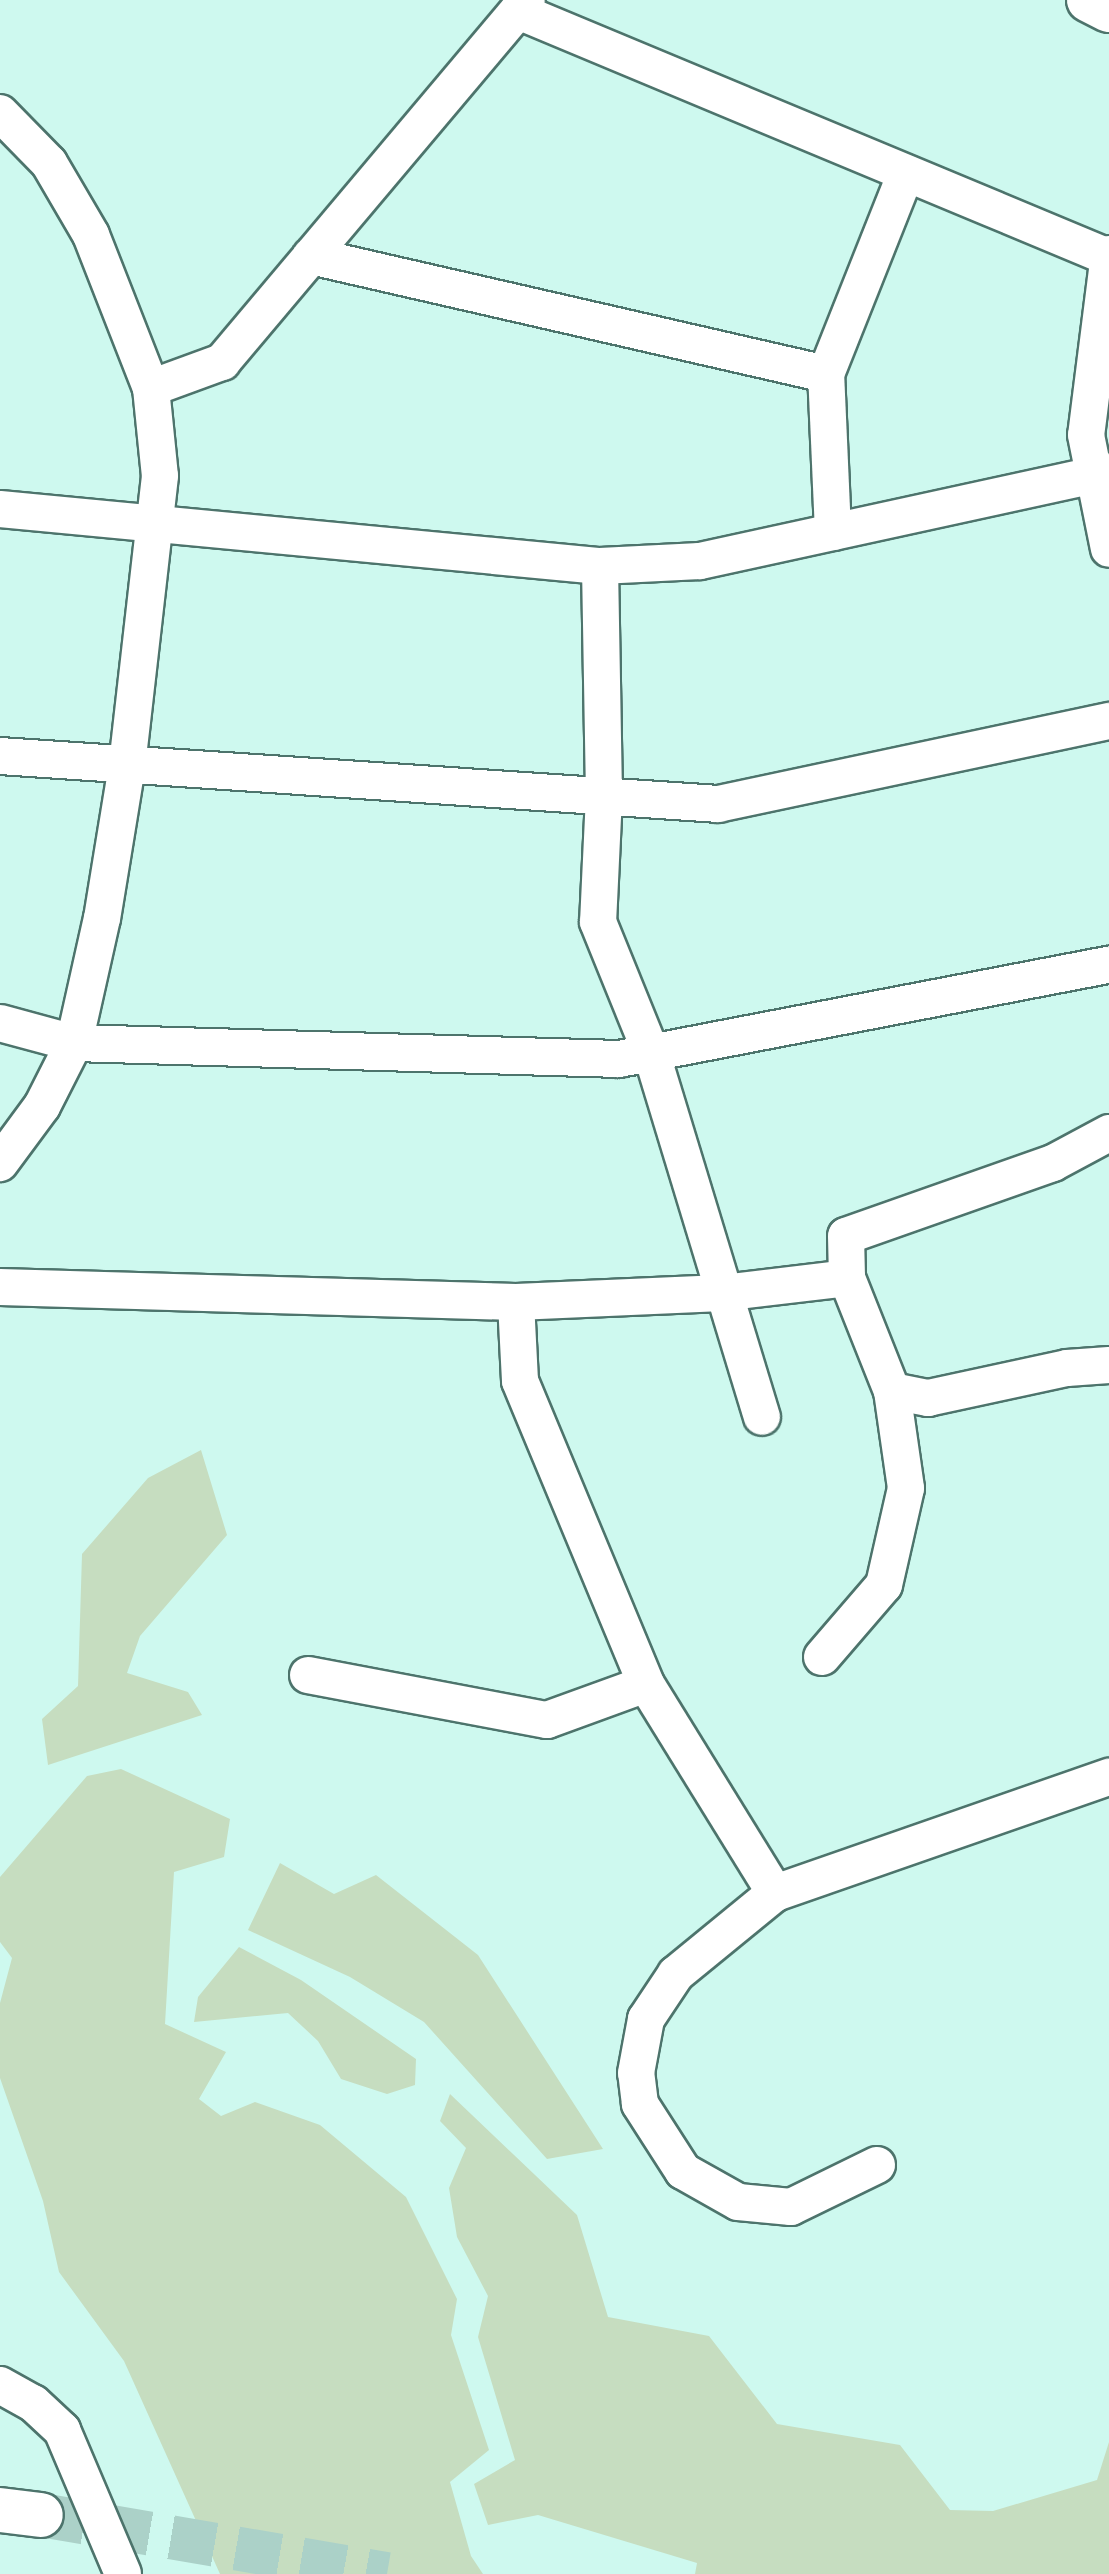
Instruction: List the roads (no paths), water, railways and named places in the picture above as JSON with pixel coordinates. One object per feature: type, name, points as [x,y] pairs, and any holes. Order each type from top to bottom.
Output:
[{"type":"highway","points":[[1089,0],[1109,10]]},
{"type":"street","points":[[151,388],[222,362],[522,5],[906,173],[1109,256],[1086,435],[1102,474],[1109,549]]},
{"type":"street","points":[[0,113],[49,163],[91,235],[151,388],[160,476],[158,522],[127,766],[102,918],[74,1043],[42,1106],[0,1163]]},
{"type":"street","points":[[833,532],[826,374],[906,173]]},
{"type":"street","points":[[311,256],[826,374]]},
{"type":"street","points":[[0,509],[600,566],[700,561],[1102,474]]},
{"type":"street","points":[[600,566],[604,796],[598,922],[652,1055],[762,1417]]},
{"type":"street","points":[[0,756],[718,804],[1109,721]]},
{"type":"street","points":[[0,1023],[74,1043],[619,1059],[1109,965]]},
{"type":"street","points":[[822,1657],[884,1585],[906,1488],[892,1391],[847,1278],[846,1236],[1053,1163],[1109,1133]]},
{"type":"street","points":[[0,1287],[516,1302],[722,1293],[847,1278]]},
{"type":"street","points":[[516,1302],[520,1381],[646,1684],[775,1893]]},
{"type":"street","points":[[892,1391],[928,1398],[1067,1368],[1109,1365]]},
{"type":"street","points":[[308,1675],[547,1720],[646,1684]]},
{"type":"street","points":[[877,2165],[791,2207],[738,2202],[683,2171],[640,2104],[636,2073],[646,2019],[676,1974],[775,1893],[1109,1777]]},
{"type":"street","points":[[0,2385],[33,2403],[62,2430],[123,2574]]},
{"type":"tunnel","points":[[41,2515],[387,2574]]}]
